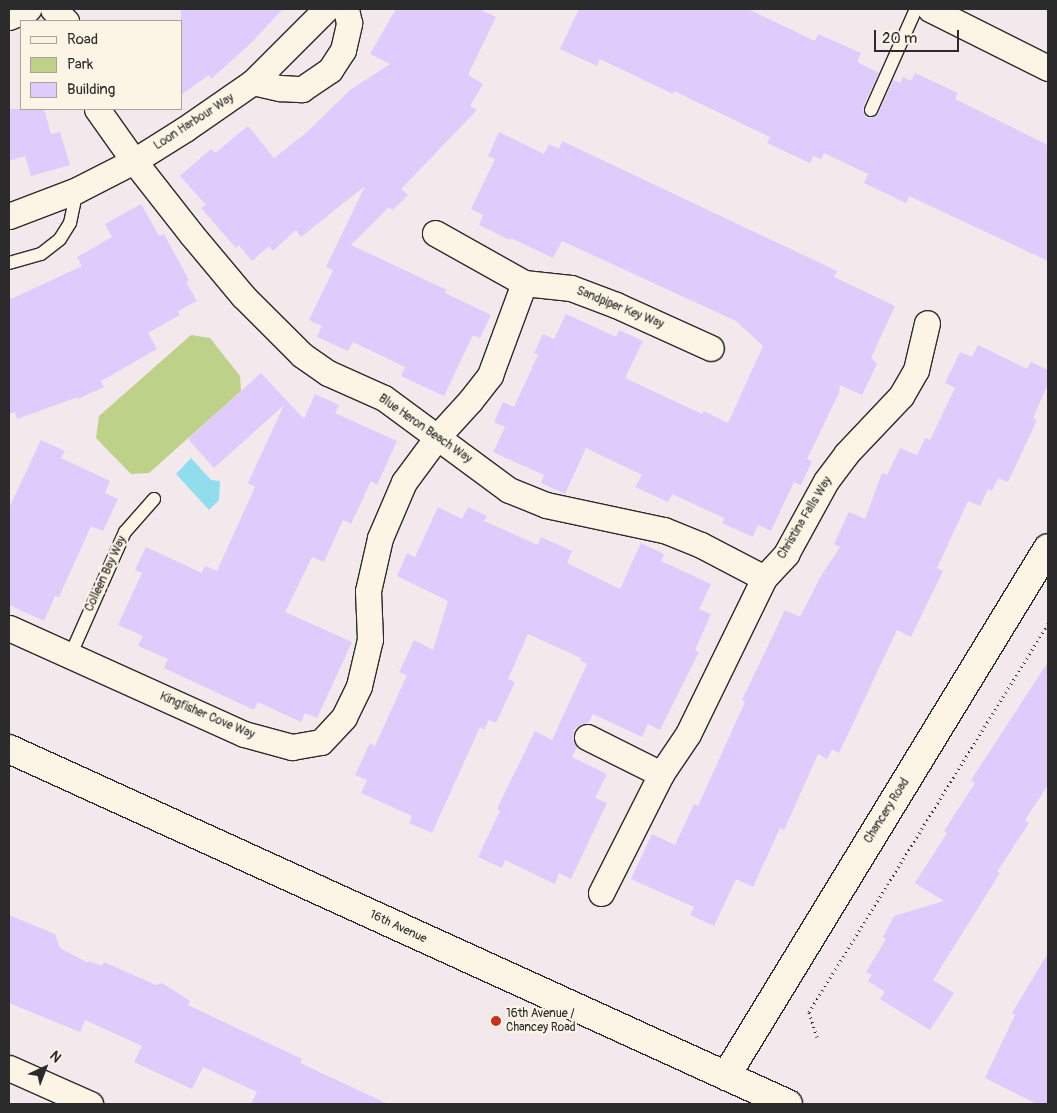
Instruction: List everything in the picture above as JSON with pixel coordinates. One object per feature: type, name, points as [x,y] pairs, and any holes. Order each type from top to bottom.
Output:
[{"type":"main road","name":"Chancery Road","points":[[726,1076],[1048,548]]},
{"type":"main road","name":"16th Avenue","points":[[9,749],[788,1104]]},
{"type":"street","points":[[9,17],[28,9]]},
{"type":"street","points":[[53,9],[65,20]]},
{"type":"street","name":"Loon Harbour Way","points":[[9,216],[77,190],[134,161],[185,129],[252,82],[326,9]]},
{"type":"street","points":[[252,82],[280,88],[302,89],[330,70],[343,50],[349,23],[346,9]]},
{"type":"street","points":[[930,9],[1048,68]]},
{"type":"street","name":"Blue Heron Beach Way","points":[[98,110],[134,161],[243,296],[302,355],[328,373],[384,398],[509,490],[546,505],[664,530],[701,545],[764,578]]},
{"type":"street","name":"Sandpiper Key Way","points":[[435,233],[524,283],[571,288],[616,305],[712,348]]},
{"type":"street","points":[[438,436],[470,401],[490,375],[524,283]]},
{"type":"street","name":"Christina Falls Way","points":[[601,893],[661,774],[688,734],[764,578],[786,554],[826,481],[846,454],[901,396],[916,370],[927,323]]},
{"type":"street","name":"Kingfisher Cove Way","points":[[9,628],[244,734],[292,747],[321,742],[344,717],[359,686],[370,639],[368,591],[380,538],[404,482],[438,436]]},
{"type":"street","points":[[587,737],[661,774]]},
{"type":"street","points":[[9,1068],[90,1104]]},
{"type":"lane","points":[[871,110],[916,9]]},
{"type":"lane","points":[[9,263],[41,254],[60,239],[70,223],[77,190]]},
{"type":"lane","name":"Colleen Bay Way","points":[[70,656],[126,532],[154,499]]},
{"type":"path","points":[[817,1037],[809,1012],[1048,624]]},
{"type":"green space","points":[[191,335],[210,338],[240,376],[241,391],[149,473],[131,474],[96,438],[99,416]]},
{"type":"water","points":[[191,458],[211,480],[220,481],[219,500],[209,510],[176,474]]},
{"type":"building","points":[[181,9],[283,9],[249,45],[211,79],[209,75],[182,94]]},
{"type":"building","points":[[396,9],[479,9],[496,17],[468,75],[483,84],[470,106],[477,110],[401,189],[408,195],[393,210],[389,207],[351,245],[447,290],[445,293],[491,315],[480,338],[473,335],[444,396],[401,376],[405,367],[353,342],[348,351],[317,337],[322,326],[309,320],[333,270],[326,267],[365,186],[301,237],[296,230],[273,251],[269,246],[252,261],[239,245],[236,248],[201,208],[206,205],[180,176],[211,149],[215,153],[248,126],[274,158],[306,133],[350,90],[390,64],[370,54]]},
{"type":"building","points":[[579,9],[748,9],[815,41],[818,34],[861,53],[857,62],[879,73],[863,107],[864,114],[868,118],[875,117],[878,114],[893,80],[900,83],[903,77],[911,81],[915,73],[958,93],[955,99],[1048,145],[1048,261],[909,196],[906,203],[864,183],[868,174],[824,153],[821,159],[813,156],[810,163],[767,143],[770,137],[674,91],[673,94],[600,59],[597,66],[560,49]]},
{"type":"building","points":[[9,109],[44,110],[51,134],[60,132],[70,165],[31,176],[25,156],[9,161]]},
{"type":"building","points":[[499,132],[544,154],[549,144],[559,149],[562,141],[837,271],[834,277],[895,306],[871,358],[877,364],[862,395],[840,385],[839,393],[807,459],[812,461],[801,485],[794,482],[771,531],[758,525],[753,537],[722,523],[724,518],[672,494],[668,502],[635,487],[642,475],[586,448],[565,494],[541,483],[544,475],[493,452],[505,427],[494,422],[503,402],[514,407],[538,355],[534,353],[543,334],[554,339],[566,314],[616,337],[619,330],[643,341],[625,378],[702,414],[704,411],[728,423],[763,346],[736,321],[562,241],[553,258],[479,225],[483,215],[471,209],[495,159],[488,156]]},
{"type":"building","points":[[141,204],[159,236],[164,234],[189,280],[186,282],[197,301],[178,311],[180,315],[148,333],[157,349],[101,381],[104,387],[78,399],[78,397],[17,419],[15,412],[9,414],[9,300],[82,266],[77,257],[112,237],[105,224]]},
{"type":"building","points":[[978,345],[1027,369],[1031,362],[1048,370],[1048,384],[1033,418],[1037,420],[1008,482],[998,478],[992,491],[988,489],[980,506],[968,501],[937,568],[943,571],[911,637],[897,630],[839,753],[832,749],[827,759],[818,754],[784,830],[780,828],[753,887],[736,879],[714,926],[690,915],[694,907],[631,879],[652,834],[675,845],[694,804],[698,806],[745,702],[742,700],[785,610],[800,617],[821,576],[840,547],[834,544],[849,512],[865,519],[882,473],[887,475],[900,448],[917,455],[925,438],[930,440],[955,388],[945,383],[960,352],[972,357]]},
{"type":"building","points":[[261,373],[304,419],[315,394],[339,405],[335,413],[397,441],[377,485],[371,481],[351,524],[343,520],[324,562],[312,557],[285,612],[352,642],[317,718],[305,713],[301,722],[258,702],[254,710],[164,668],[168,659],[138,646],[143,636],[118,625],[142,573],[135,570],[146,547],[202,573],[205,566],[217,571],[255,487],[248,483],[284,405],[214,468],[188,439]]},
{"type":"building","points":[[41,440],[65,451],[61,458],[110,481],[105,493],[118,499],[103,531],[91,526],[59,597],[55,596],[44,621],[9,605],[9,508]]},
{"type":"building","points":[[438,507],[462,519],[468,507],[487,516],[484,521],[538,545],[541,537],[572,551],[567,563],[620,589],[641,543],[664,554],[661,561],[711,584],[699,609],[711,614],[695,650],[699,652],[660,730],[648,724],[642,737],[593,714],[588,723],[580,725],[574,730],[573,738],[577,747],[572,757],[607,774],[595,798],[607,803],[571,879],[559,873],[555,884],[505,860],[502,868],[478,857],[500,811],[497,809],[535,731],[552,740],[587,664],[580,660],[581,658],[528,634],[508,679],[515,682],[496,723],[489,720],[484,730],[480,727],[432,833],[409,823],[412,816],[361,793],[367,780],[355,775],[370,743],[375,746],[407,675],[399,672],[414,640],[433,650],[448,601],[397,576],[407,553],[415,557]]},
{"type":"building","points":[[1048,662],[1048,785],[1025,820],[1029,823],[997,872],[1000,873],[933,980],[954,993],[930,1030],[880,999],[885,992],[868,981],[872,975],[866,972],[886,939],[883,937],[894,916],[944,901],[915,883],[947,833],[944,831],[975,783],[971,780]]},
{"type":"building","points":[[9,915],[55,934],[60,948],[88,963],[89,961],[102,966],[104,962],[156,985],[162,983],[190,1001],[188,1005],[302,1059],[300,1063],[388,1104],[251,1104],[257,1092],[203,1067],[192,1089],[134,1062],[142,1046],[85,1020],[80,1032],[9,1003]]},
{"type":"building","points":[[1048,953],[1048,1104],[1037,1104],[985,1078],[1015,1015],[1012,1013]]},
{"type":"place","name":"16th Avenue / Chancey Road","points":[[496,1021]]}]
